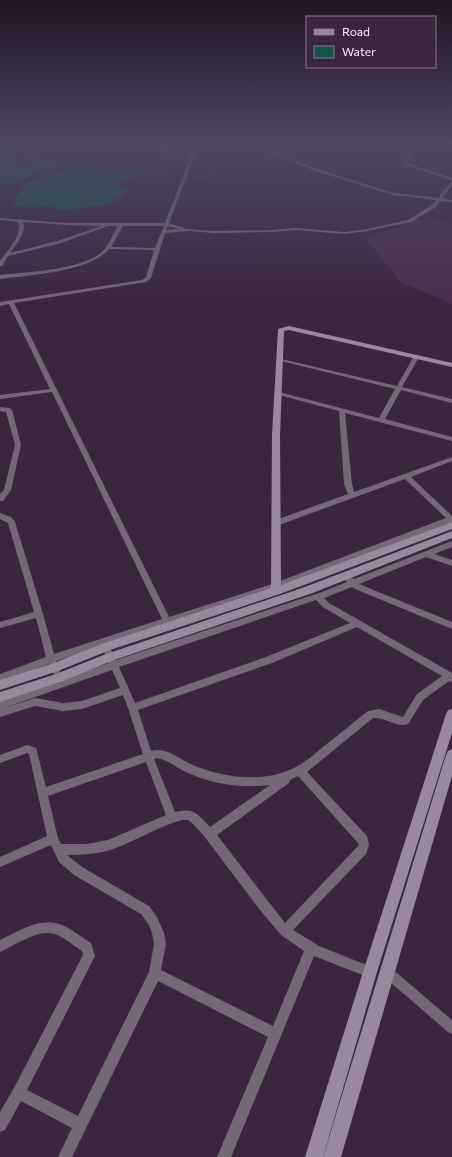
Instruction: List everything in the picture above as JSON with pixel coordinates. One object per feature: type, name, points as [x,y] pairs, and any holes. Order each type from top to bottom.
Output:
[{"type":"street","points":[[0,304],[144,281],[148,278],[157,249],[178,196]]},
{"type":"street","points":[[410,196],[452,200]]},
{"type":"street","points":[[164,232],[189,230],[214,232],[272,231],[296,229],[341,233],[368,230],[409,221],[430,210],[443,196]]},
{"type":"street","points":[[0,220],[67,224],[167,224],[189,230]]},
{"type":"street","points":[[0,265],[21,233],[22,226],[20,220]]},
{"type":"street","points":[[7,255],[59,242],[110,224]]},
{"type":"street","points":[[0,277],[72,266],[95,258],[108,248],[114,233],[122,224]]},
{"type":"street","points":[[108,248],[157,249]]},
{"type":"street","points":[[11,302],[167,621]]},
{"type":"street","points":[[275,588],[277,393],[281,329],[285,327],[452,365]]},
{"type":"street","points":[[381,420],[416,357]]},
{"type":"street","points":[[278,359],[452,401]]},
{"type":"street","points":[[0,397],[53,390]]},
{"type":"street","points":[[277,393],[452,439]]},
{"type":"street","points":[[0,409],[7,408],[9,410],[18,445],[7,490],[0,499]]},
{"type":"street","points":[[342,411],[348,484],[352,495]]},
{"type":"street","points":[[276,523],[452,459]]},
{"type":"street","points":[[0,678],[106,647],[275,588],[452,521],[406,476]]},
{"type":"street","points":[[0,516],[12,522],[52,663],[59,678]]},
{"type":"street","points":[[0,697],[318,597],[349,579],[452,534]]},
{"type":"street","points":[[0,705],[112,661],[291,596],[349,579],[452,544]]},
{"type":"street","points":[[426,554],[452,563]]},
{"type":"street","points":[[349,579],[366,590],[452,626]]},
{"type":"street","points":[[0,685],[52,663],[167,621],[275,588]]},
{"type":"street","points":[[209,834],[297,771],[371,714],[376,712],[394,719],[405,720],[420,696],[451,677],[326,605],[318,597]]},
{"type":"street","points":[[0,626],[39,614]]},
{"type":"street","points":[[133,708],[269,660],[358,623]]},
{"type":"street","points":[[106,647],[133,708],[148,756],[172,818]]},
{"type":"street","points":[[0,713],[36,702],[63,707],[74,706],[125,690]]},
{"type":"street","points":[[314,1157],[370,972],[452,714]]},
{"type":"street","points":[[0,759],[26,749],[33,751],[56,844],[63,858],[78,870],[145,910],[153,921],[158,933],[160,944],[155,973],[65,1157]]},
{"type":"street","points":[[43,793],[157,754],[164,755],[200,774],[228,781],[269,781],[285,777],[297,771]]},
{"type":"street","points":[[332,1157],[387,972],[448,781],[452,754]]},
{"type":"street","points":[[285,931],[362,850],[364,845],[363,840],[297,771]]},
{"type":"street","points":[[0,862],[56,844],[83,849],[110,845],[172,818],[187,815],[193,817],[209,834],[285,931],[311,949],[370,972]]},
{"type":"street","points":[[0,946],[46,927],[58,929],[86,947],[89,956],[18,1093],[0,1124]]},
{"type":"street","points":[[224,1157],[311,949]]},
{"type":"street","points":[[387,972],[452,1028]]},
{"type":"street","points":[[155,973],[275,1034]]},
{"type":"street","points":[[18,1093],[81,1124]]},
{"type":"shaded area","points":[[427,217],[452,224],[452,304],[400,282],[365,237]]},
{"type":"water","points":[[18,196],[121,196],[110,204],[60,211],[56,209],[57,208],[52,207],[20,207],[14,203]]}]
